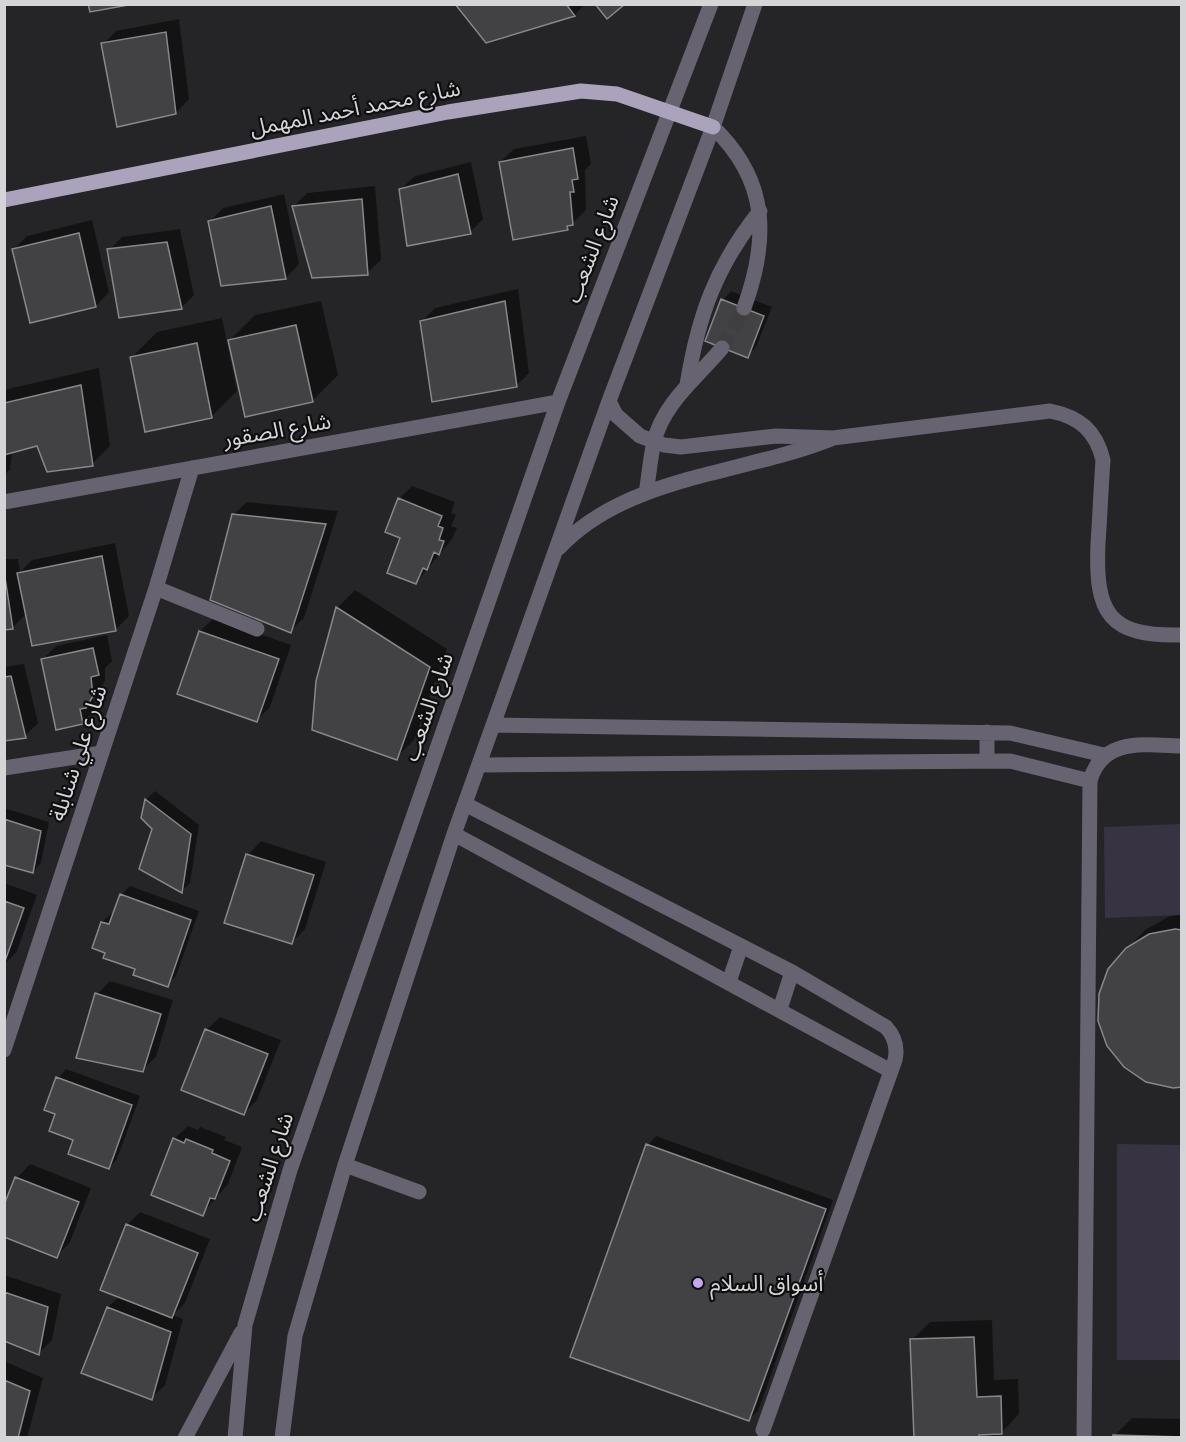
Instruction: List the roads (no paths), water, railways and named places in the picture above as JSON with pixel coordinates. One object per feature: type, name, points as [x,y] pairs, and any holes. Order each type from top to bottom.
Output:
[{"type":"main road","name":"شارع محمد أحمد المهمل","points":[[4,200],[523,99],[581,91],[616,94],[669,110],[713,127]]},
{"type":"street","name":"شارع الشعب","points":[[235,1437],[245,1324],[290,1170],[558,402],[711,4]]},
{"type":"street","points":[[282,1437],[295,1336],[345,1165],[454,834],[609,401],[713,127],[755,4]]},
{"type":"street","points":[[713,127],[732,147],[747,171],[760,211],[758,260],[744,308]]},
{"type":"street","points":[[687,385],[699,322],[709,292],[740,236],[760,211]]},
{"type":"street","points":[[646,493],[654,441],[666,414],[687,385],[722,348]]},
{"type":"street","points":[[609,401],[627,427],[654,441],[681,447],[785,435],[834,438],[1050,411],[1080,421],[1099,445],[1103,460],[1096,579],[1103,604],[1119,624],[1132,631],[1146,635],[1182,634]]},
{"type":"street","name":"شارع الصقور","points":[[4,502],[558,402]]},
{"type":"street","points":[[554,554],[573,533],[595,516],[620,502],[786,455],[834,438]]},
{"type":"street","name":"شارع علي شنابلة","points":[[4,1050],[156,588],[192,468]]},
{"type":"street","points":[[156,588],[256,629]]},
{"type":"street","points":[[494,724],[1010,733],[1104,755]]},
{"type":"street","points":[[987,732],[987,761]]},
{"type":"street","points":[[1084,1437],[1090,781],[1092,771],[1104,755],[1123,746],[1182,746]]},
{"type":"street","points":[[4,768],[102,753]]},
{"type":"street","points":[[480,765],[1010,761],[1090,781]]},
{"type":"street","points":[[465,804],[792,972],[886,1027],[894,1039],[897,1051],[891,1071],[763,1430]]},
{"type":"street","points":[[454,834],[891,1071]]},
{"type":"street","points":[[729,982],[741,946]]},
{"type":"street","points":[[780,1009],[792,972]]},
{"type":"street","points":[[345,1165],[419,1192]]},
{"type":"street","points":[[185,1437],[245,1324]]},
{"type":"tunnel","points":[[722,348],[744,308]]},
{"type":"place","name":"أسواق السلام","points":[[698,1283]]}]
